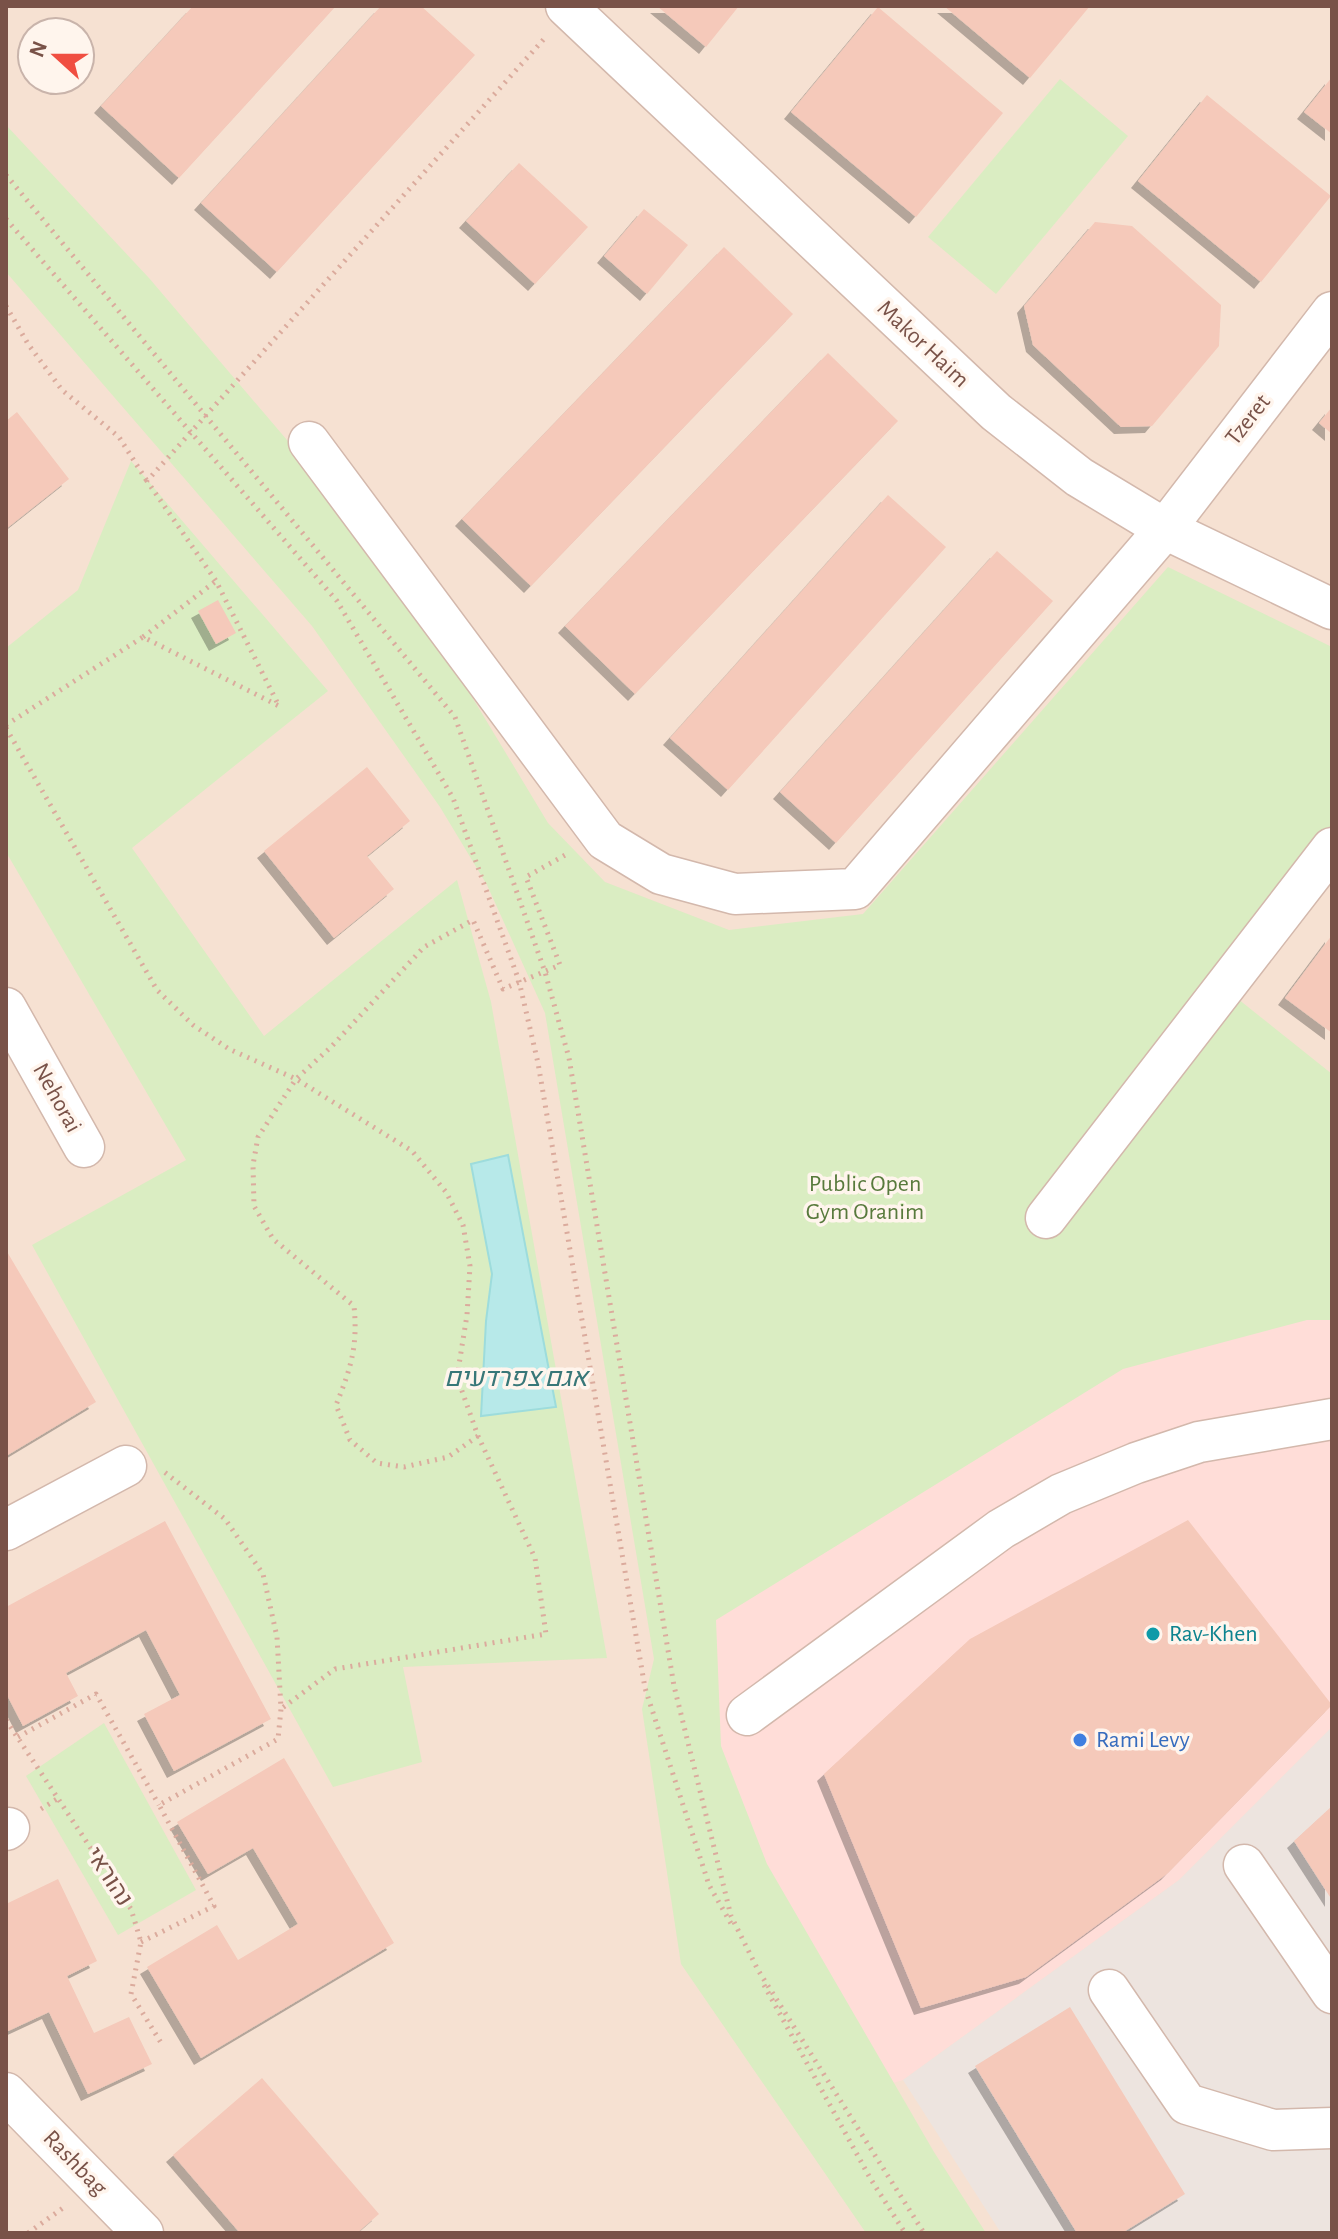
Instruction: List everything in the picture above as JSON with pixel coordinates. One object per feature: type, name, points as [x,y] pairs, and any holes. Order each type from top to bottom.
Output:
[{"type":"street","name":"Makor Haim","points":[[566,6],[996,412],[1079,477],[1165,529],[1332,609]]},
{"type":"street","name":"Tzeret","points":[[605,840],[661,874],[735,894],[855,889],[1165,529],[1332,312]]},
{"type":"street","points":[[309,442],[605,840]]},
{"type":"street","points":[[1046,1218],[1332,848]]},
{"type":"street","name":"Nehorai","points":[[6,1008],[84,1147]]},
{"type":"street","points":[[747,1715],[1001,1529],[1061,1494],[1136,1463],[1199,1442],[1332,1419]]},
{"type":"street","points":[[6,1530],[126,1466]]},
{"type":"street","points":[[1244,1865],[1332,1993]]},
{"type":"street","points":[[1109,1990],[1187,2104],[1273,2130],[1332,2128]]},
{"type":"street","name":"Rashbag","points":[[6,2093],[143,2233]]},
{"type":"path","points":[[6,175],[455,717],[545,972],[569,1058],[674,1686],[731,1916],[758,1970],[924,2233]]},
{"type":"path","points":[[6,219],[337,601],[453,798],[519,981],[538,1063],[645,1688],[709,1885],[870,2178],[905,2233]]},
{"type":"path","points":[[6,306],[28,344],[62,390],[119,437],[147,481]]},
{"type":"path","points":[[143,637],[216,581]]},
{"type":"path","points":[[6,728],[157,990],[193,1025],[229,1049],[296,1079],[412,1151],[446,1192],[463,1225],[470,1266],[467,1315],[457,1377],[478,1436],[535,1558],[546,1634],[335,1669],[281,1709]]},
{"type":"path","points":[[478,1436],[448,1457],[404,1467],[377,1463],[350,1440],[336,1405],[352,1366],[357,1335],[354,1306],[273,1239],[254,1206],[253,1165],[258,1137],[296,1079],[331,1047],[424,947],[473,920],[503,989],[560,965],[526,877],[565,855],[605,840]]},
{"type":"path","points":[[126,1466],[164,1471],[225,1519],[263,1574],[277,1637],[281,1709],[278,1739],[159,1805]]},
{"type":"path","points":[[18,1737],[96,1694],[214,1906],[141,1942]]},
{"type":"path","name":"נהוראי","points":[[6,1720],[131,1909],[141,1942],[131,1994],[163,2046]]},
{"type":"shaded area","points":[[6,6],[1332,6],[1332,2233],[6,2233]]},
{"type":"shaded area","points":[[1332,1314],[1332,1727],[1179,1880],[903,2080],[883,2086],[755,1865],[694,1699],[718,1606],[1115,1364]]},
{"type":"shaded area","points":[[1332,1727],[1332,2233],[1001,2233],[903,2080],[1179,1880]]},
{"type":"green space","points":[[1060,79],[1128,136],[996,294],[928,237]]},
{"type":"green space","name":"Public Open Gym Oranim","points":[[6,125],[149,278],[390,561],[548,823],[605,882],[729,930],[863,914],[1168,567],[1332,647],[1332,825],[1213,979],[1332,1074],[1332,1320],[1307,1320],[1123,1369],[716,1620],[721,1746],[767,1864],[934,2152],[986,2233],[866,2233],[681,1964],[642,1709],[654,1659],[545,1013],[487,885],[440,807],[312,626],[6,272]]},
{"type":"green space","points":[[131,461],[328,691],[132,848],[264,1036],[457,880],[491,1002],[607,1658],[403,1667],[422,1762],[333,1787],[32,1245],[186,1160],[6,852],[6,648],[78,590]]},
{"type":"green space","points":[[104,1723],[196,1890],[118,1935],[26,1776]]},
{"type":"water","name":"אגם צפרדעים","points":[[508,1155],[556,1407],[481,1416],[492,1274],[471,1164]]},
{"type":"building","points":[[193,6],[336,6],[179,178],[101,106]]},
{"type":"building","points":[[381,6],[421,6],[475,55],[277,272],[201,203]]},
{"type":"building","points":[[657,6],[739,6],[706,47]]},
{"type":"building","points":[[944,6],[1090,6],[1030,78]]},
{"type":"building","points":[[878,7],[1003,113],[916,217],[791,112]]},
{"type":"building","points":[[1332,77],[1332,134],[1304,112]]},
{"type":"building","points":[[1207,95],[1331,196],[1261,282],[1138,181]]},
{"type":"building","points":[[519,163],[588,227],[535,284],[466,221]]},
{"type":"building","points":[[644,209],[688,245],[647,294],[604,256]]},
{"type":"building","points":[[1095,222],[1132,226],[1221,305],[1219,346],[1152,426],[1121,427],[1033,345],[1024,306]]},
{"type":"building","points":[[724,247],[793,314],[531,586],[462,519]]},
{"type":"building","points":[[828,353],[898,421],[635,694],[565,626]]},
{"type":"building","points":[[1332,407],[1332,434],[1319,423]]},
{"type":"building","points":[[17,412],[69,479],[6,529],[6,421]]},
{"type":"building","points":[[888,495],[946,547],[728,790],[670,738]]},
{"type":"building","points":[[997,551],[1053,601],[836,843],[780,792]]},
{"type":"building","points":[[218,600],[236,633],[216,644],[198,611]]},
{"type":"building","points":[[367,767],[410,821],[367,856],[394,889],[334,938],[264,851]]},
{"type":"building","points":[[1332,935],[1332,1033],[1285,998]]},
{"type":"building","points":[[6,1250],[96,1402],[6,1456]]},
{"type":"building","name":"Rami Levy","points":[[1188,1520],[1332,1705],[1168,1873],[1026,1977],[921,2008],[824,1774],[970,1639]]},
{"type":"building","points":[[165,1521],[271,1719],[174,1771],[144,1714],[180,1695],[146,1630],[66,1673],[78,1696],[23,1726],[6,1693],[6,1607]]},
{"type":"building","points":[[284,1758],[394,1943],[201,2058],[147,1967],[217,1925],[238,1960],[298,1924],[253,1848],[208,1874],[177,1822]]},
{"type":"building","points":[[1332,1806],[1332,1900],[1294,1841]]},
{"type":"building","points":[[58,1879],[97,1961],[67,1976],[94,2033],[129,2017],[152,2064],[88,2094],[49,2012],[6,2032],[6,1904]]},
{"type":"building","points":[[1070,2007],[1185,2194],[1122,2233],[1077,2233],[975,2066]]},
{"type":"building","points":[[262,2078],[379,2214],[357,2233],[240,2233],[173,2155]]},
{"type":"place","name":"Rav-Khen","points":[[1153,1634]]},
{"type":"place","name":"Rami Levy","points":[[1080,1740]]}]
